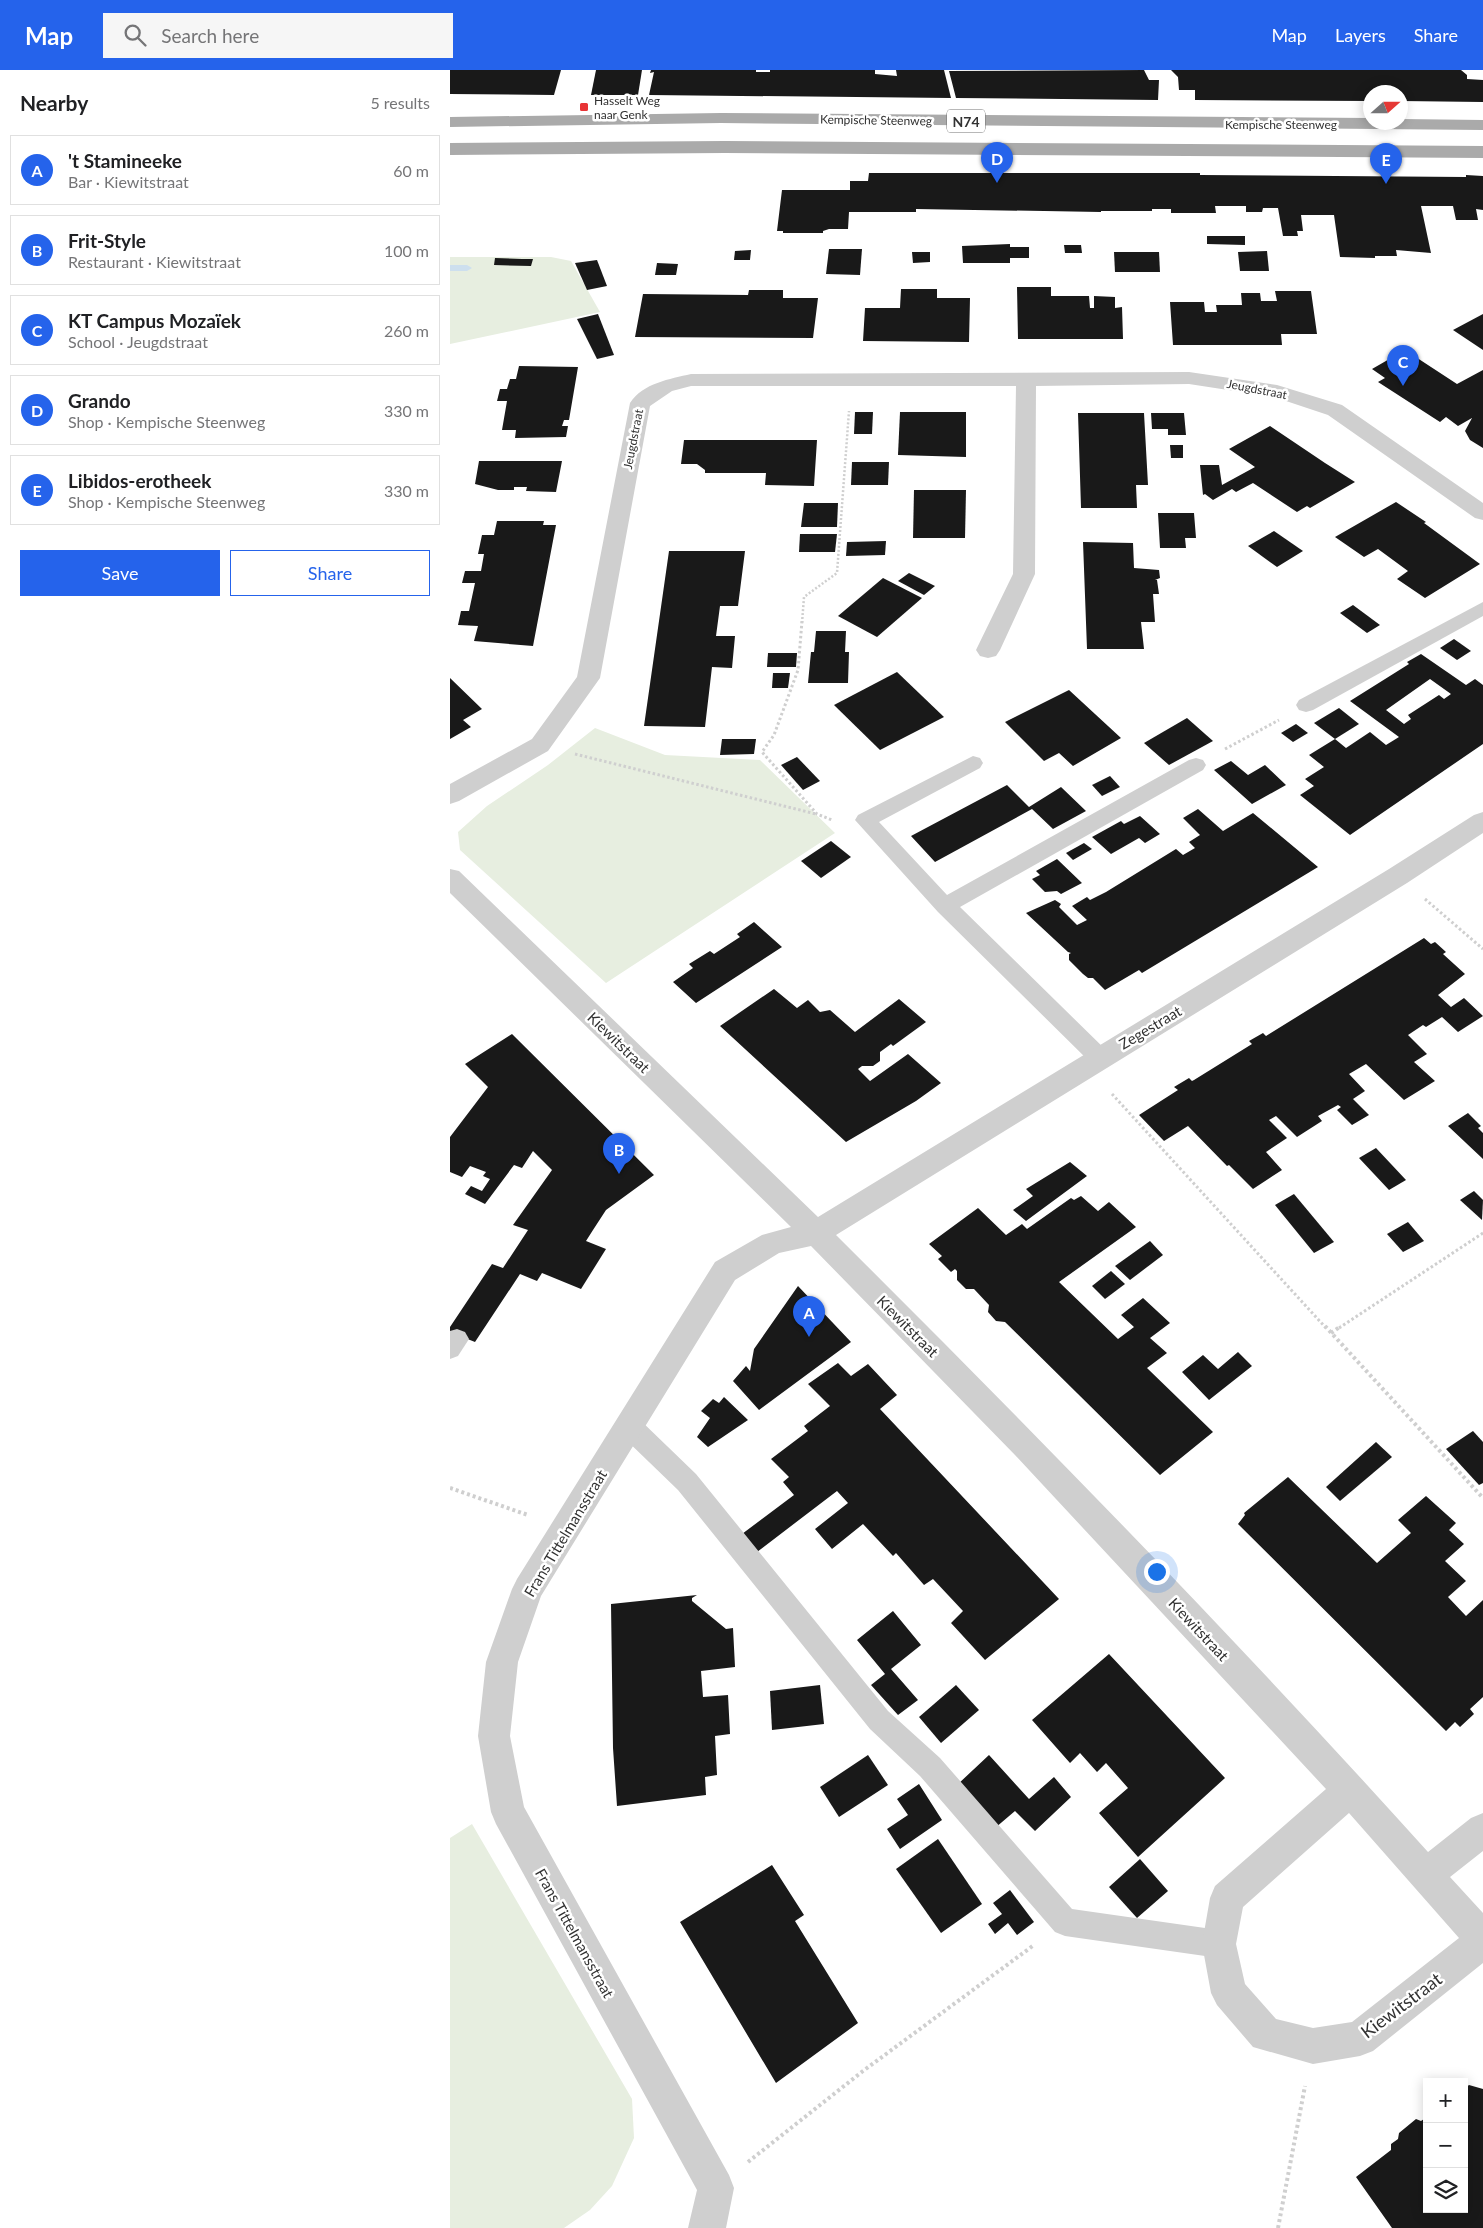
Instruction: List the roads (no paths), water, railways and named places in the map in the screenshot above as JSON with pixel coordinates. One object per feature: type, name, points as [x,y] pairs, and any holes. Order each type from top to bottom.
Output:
[{"type":"main road","name":"Kempische Steenweg","points":[[450,122],[721,118],[1483,125]]},
{"type":"main road","name":"Kempische Steenweg","points":[[450,149],[735,147],[1483,152]]},
{"type":"street","name":"Jeugdstraat","points":[[450,795],[540,745],[588,678],[640,403],[665,386],[690,380],[1189,378],[1277,391],[1335,410],[1483,513]]},
{"type":"street","points":[[988,650],[1024,574],[1026,380]]},
{"type":"street","name":"Zegestraat","points":[[816,1233],[1398,876],[1483,821]]},
{"type":"street","name":"Kiewitstraat","points":[[450,878],[816,1233],[1026,1445],[1350,1790],[1483,1940],[1360,2038],[1313,2046],[1266,2034],[1228,1992],[1219,1944],[1227,1898],[1350,1790]]},
{"type":"street","name":"Frans Tittelmansstraat","points":[[707,2228],[716,2188],[508,1812],[494,1736],[502,1662],[528,1589],[726,1271],[772,1243],[816,1233]]},
{"type":"street","points":[[1426,1874],[1483,1830]]},
{"type":"lane","points":[[1306,706],[1483,608]]},
{"type":"lane","points":[[973,763],[865,820],[945,906],[1100,1058]]},
{"type":"lane","points":[[945,906],[1196,765]]},
{"type":"lane","points":[[629,1426],[687,1482],[879,1720],[930,1767],[1064,1922],[1219,1944]]},
{"type":"waterway","points":[[450,268],[467,268]]},
{"type":"place","name":"Hasselt Weg naar Genk","points":[[584,107]]},
{"type":"place","name":"Grando","points":[[997,183]]},
{"type":"place","name":"Libidos-erotheek","points":[[1386,184]]},
{"type":"place","name":"KT Campus Mozaïek","points":[[1403,386]]},
{"type":"place","name":"Frit-Style","points":[[619,1174]]},
{"type":"place","name":"'t Stamineeke","points":[[809,1337]]}]
